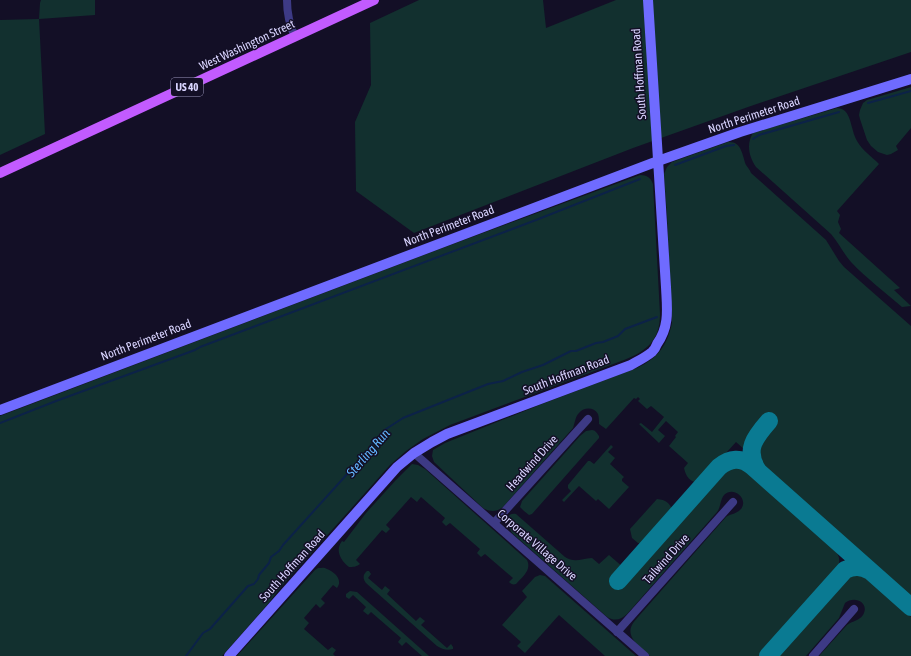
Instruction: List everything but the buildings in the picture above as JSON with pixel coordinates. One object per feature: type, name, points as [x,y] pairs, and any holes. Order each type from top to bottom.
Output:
[{"type":"main road","name":"West Washington Street","points":[[0,173],[374,0]]},
{"type":"street","points":[[287,0],[287,15],[295,37]]},
{"type":"street","name":"South Hoffman Road","points":[[229,656],[397,467],[414,453],[447,434],[630,364],[652,352],[662,338],[667,321],[666,287],[648,0]]},
{"type":"street","name":"North Perimeter Road","points":[[0,410],[658,161],[740,132],[911,78]]},
{"type":"street","name":"Headwind Drive","points":[[494,523],[588,419]]},
{"type":"street","name":"Corporate Village Drive","points":[[414,453],[644,656]]},
{"type":"street","name":"Tailwind Drive","points":[[617,632],[733,502]]},
{"type":"street","points":[[813,656],[854,609]]},
{"type":"green space","points":[[41,0],[95,0],[95,15],[39,19]]},
{"type":"green space","points":[[419,0],[543,0],[546,28],[616,0],[911,0],[911,52],[748,107],[633,148],[414,233],[356,191],[355,122],[371,85],[370,23]]},
{"type":"green space","points":[[39,19],[45,134],[0,155],[0,20]]},
{"type":"green space","points":[[911,87],[911,128],[896,146],[898,150],[887,155],[878,152],[867,140],[860,119],[859,115],[863,103],[867,100]]},
{"type":"green space","points":[[840,108],[847,113],[857,141],[879,164],[837,211],[840,215],[838,222],[841,229],[839,233],[900,288],[894,290],[911,306],[902,307],[863,274],[848,259],[831,234],[756,167],[752,159],[749,146],[753,133]]},
{"type":"green space","points":[[728,142],[733,142],[739,146],[746,165],[751,173],[826,240],[844,267],[911,326],[911,597],[736,442],[699,483],[691,480],[687,476],[684,468],[688,463],[669,446],[678,432],[666,421],[658,430],[665,436],[659,443],[639,424],[641,423],[652,432],[664,417],[651,406],[647,409],[638,401],[640,399],[638,397],[636,399],[634,398],[606,429],[599,424],[598,414],[594,410],[586,409],[581,411],[577,416],[573,428],[503,507],[496,511],[483,508],[434,462],[432,456],[433,450],[445,443],[637,368],[651,360],[656,355],[664,345],[672,323],[664,174],[667,167],[672,162]]},
{"type":"green space","points":[[640,175],[648,177],[653,184],[660,314],[658,331],[655,338],[639,353],[632,357],[450,425],[423,439],[406,451],[390,465],[281,587],[222,656],[0,656],[0,416],[448,246]]},
{"type":"green space","points":[[592,430],[597,433],[599,438],[532,514],[529,515],[520,507],[522,501],[580,436],[586,431]]},
{"type":"green space","points":[[611,445],[613,447],[608,452],[615,458],[610,464],[624,477],[622,481],[629,487],[609,509],[598,499],[596,501],[579,486],[564,502],[562,500],[571,491],[568,488],[568,485],[588,461],[594,464]]},
{"type":"green space","points":[[412,464],[418,465],[425,469],[527,560],[527,570],[516,584],[509,582],[513,578],[485,554],[481,557],[477,553],[480,549],[450,523],[446,526],[442,522],[445,518],[421,497],[417,502],[411,497],[386,525],[390,529],[386,533],[382,530],[356,560],[360,564],[349,567],[343,561],[339,551],[342,541],[344,542],[366,513]]},
{"type":"green space","points":[[736,467],[745,471],[835,550],[839,559],[838,567],[826,582],[827,583],[762,656],[650,656],[639,647],[633,639],[630,630],[638,617],[726,517],[740,510],[743,506],[743,502],[740,495],[728,492],[724,495],[717,512],[627,614],[617,620],[606,616],[512,533],[509,527],[508,517],[512,514],[516,514],[565,557],[571,560],[592,558],[599,564],[609,555],[624,568],[614,579],[622,586],[713,482],[728,469]]},
{"type":"green space","points":[[657,499],[668,503],[673,513],[646,544],[638,543],[632,538],[630,529]]},
{"type":"green space","points":[[318,568],[325,568],[333,572],[339,579],[339,585],[337,588],[333,585],[321,599],[325,603],[320,608],[316,604],[304,618],[309,623],[304,629],[328,650],[332,647],[336,650],[333,654],[335,656],[237,656],[315,570]]},
{"type":"green space","points":[[367,571],[371,574],[368,578],[382,590],[385,586],[390,590],[387,594],[416,621],[420,617],[425,621],[421,625],[447,648],[451,644],[453,649],[449,650],[437,646],[367,584],[364,574]]},
{"type":"green space","points":[[540,575],[545,576],[636,656],[605,656],[559,615],[525,653],[517,646],[521,642],[502,625],[527,597],[522,591],[535,577]]},
{"type":"green space","points":[[852,575],[858,575],[866,578],[911,617],[911,656],[819,656],[847,625],[860,619],[863,615],[865,607],[863,604],[857,600],[853,600],[845,603],[839,618],[806,656],[776,656],[835,590]]},
{"type":"green space","points":[[350,591],[357,592],[429,656],[422,656],[406,642],[402,646],[398,642],[401,638],[371,612],[368,615],[363,611],[366,607],[353,595],[349,599],[346,597],[346,594]]},
{"type":"waterway","points":[[868,103],[911,91]]},
{"type":"waterway","points":[[753,139],[759,135],[839,112]]},
{"type":"waterway","points":[[675,165],[726,146],[734,145]]},
{"type":"waterway","points":[[0,423],[536,220],[640,179]]},
{"type":"waterway","name":"Sterling Run","points":[[186,656],[203,633],[210,629],[248,586],[254,584],[269,563],[271,557],[279,551],[349,472],[353,470],[368,454],[371,445],[386,429],[403,418],[488,384],[503,381],[522,372],[543,365],[571,351],[576,351],[596,343],[603,342],[618,336],[625,329],[657,317]]},
{"type":"taxiway","points":[[758,471],[752,457],[753,444],[759,433],[769,421]]},
{"type":"taxiway","points":[[618,581],[719,467],[731,460],[740,460],[752,466],[911,607]]},
{"type":"taxiway","points":[[768,656],[845,570],[858,567],[870,571]]}]
